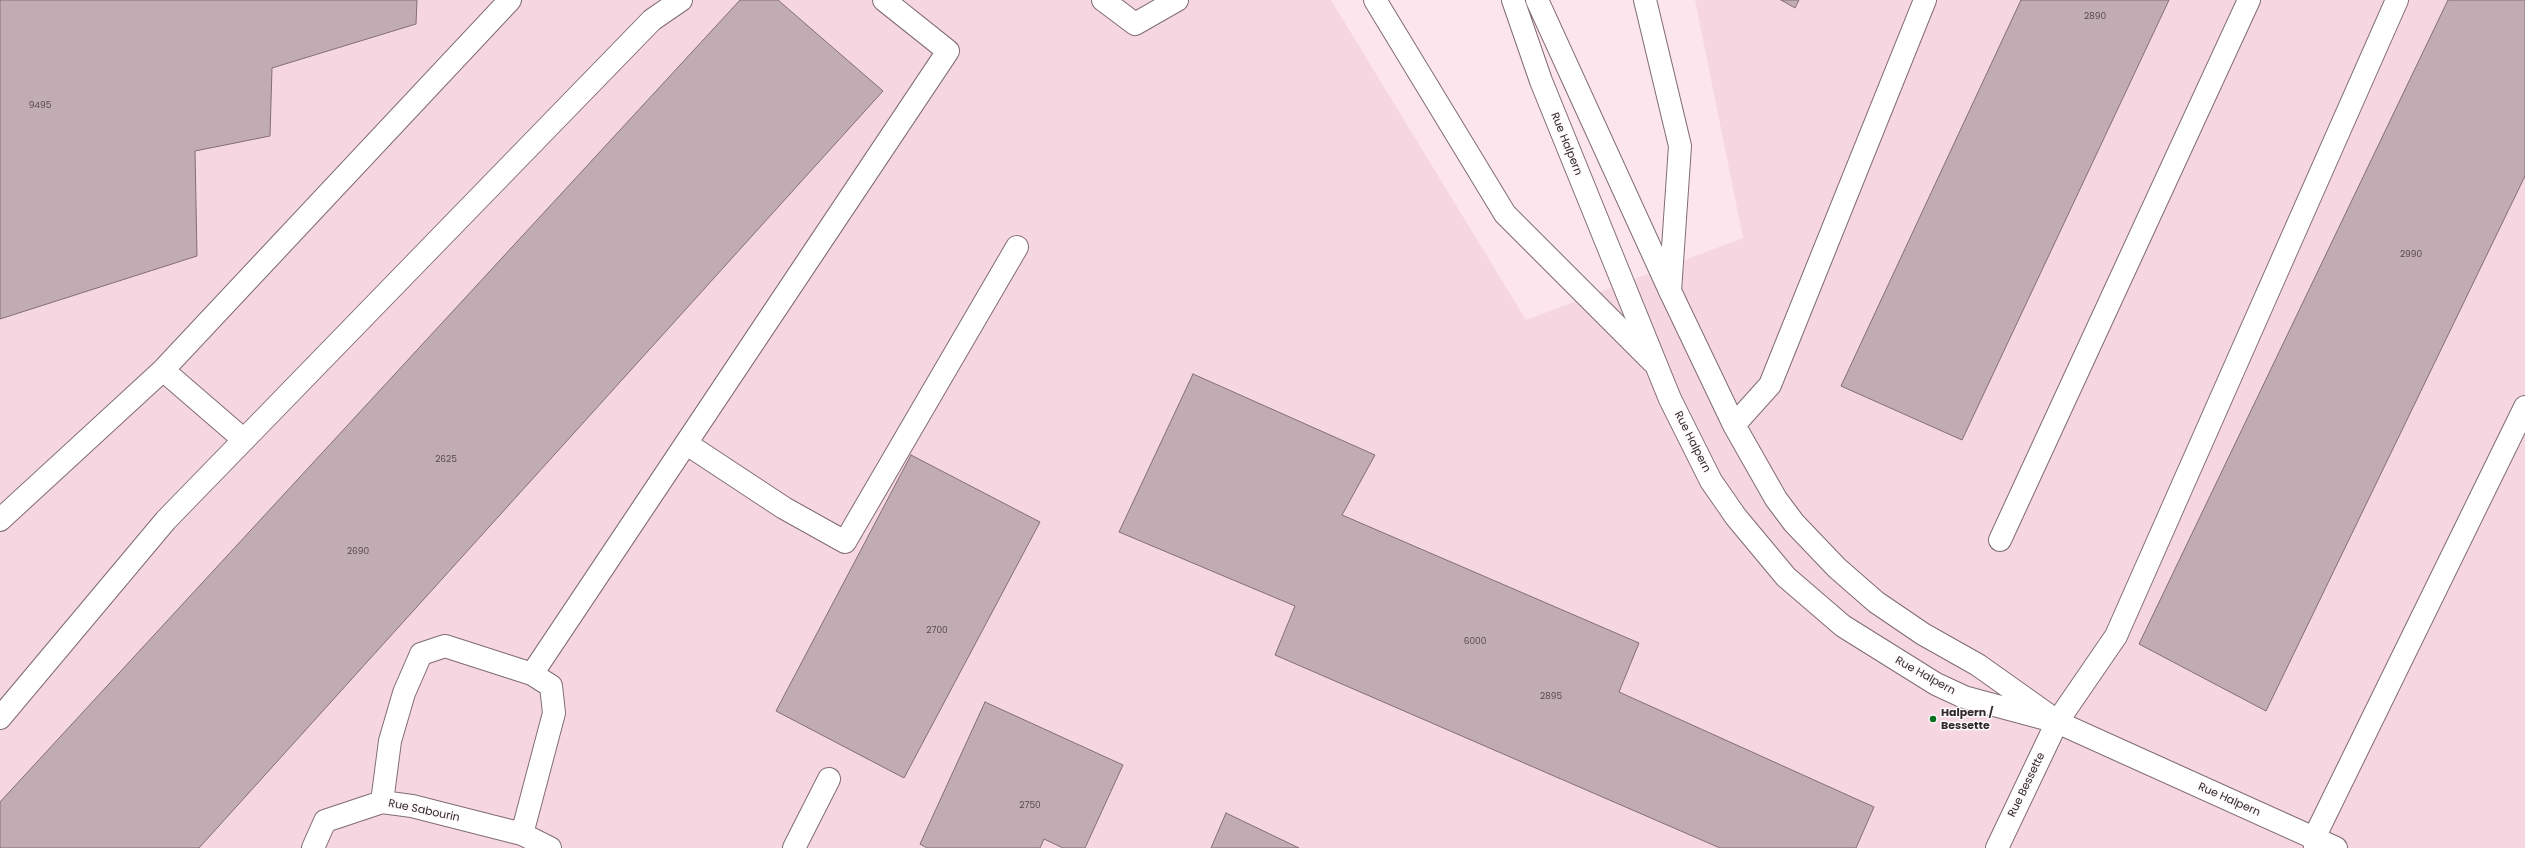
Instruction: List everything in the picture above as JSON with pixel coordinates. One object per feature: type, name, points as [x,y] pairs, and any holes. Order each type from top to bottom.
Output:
[{"type":"street","points":[[0,520],[163,370],[510,0]]},
{"type":"street","points":[[0,718],[166,520],[652,20],[681,0]]},
{"type":"street","points":[[532,674],[948,51],[884,0]]},
{"type":"street","points":[[1103,0],[1135,24],[1177,0]]},
{"type":"street","points":[[1375,0],[1505,214],[1652,361]]},
{"type":"street","name":"Rue Halpern","points":[[1513,0],[1541,80],[1652,361],[1711,481],[1762,551],[1804,594],[1848,630],[1936,684],[1964,697],[2057,722],[2315,843],[2336,848]]},
{"type":"street","name":"Rue Halpern","points":[[1537,0],[1670,291],[1734,425],[1776,499],[1794,523],[1837,568],[1899,618],[1978,665],[2057,722]]},
{"type":"street","points":[[1646,0],[1680,146],[1670,291]]},
{"type":"street","points":[[1734,425],[1770,385],[1925,0]]},
{"type":"street","points":[[2000,540],[2249,0]]},
{"type":"street","name":"Rue Bessette","points":[[1997,848],[2057,722],[2116,636],[2397,0]]},
{"type":"street","points":[[687,444],[784,508],[845,542],[1017,247]]},
{"type":"street","points":[[163,370],[244,440]]},
{"type":"street","points":[[2315,843],[2525,407]]},
{"type":"street","points":[[382,802],[390,742],[404,693],[421,654],[444,646],[532,674],[551,686],[554,713],[522,834]]},
{"type":"street","points":[[794,848],[829,779]]},
{"type":"street","name":"Rue Sabourin","points":[[313,848],[325,821],[382,802],[412,806],[522,834],[550,848]]},
{"type":"shaded area","points":[[0,0],[1331,0],[1526,320],[1743,238],[1695,0],[2525,0],[2525,848],[0,848]]},
{"type":"building","points":[[0,0],[417,0],[416,24],[272,68],[270,136],[195,151],[197,256],[0,319]]},
{"type":"building","points":[[740,0],[778,0],[883,91],[199,848],[0,848],[0,802]]},
{"type":"building","points":[[1781,0],[1799,0],[1795,8]]},
{"type":"building","points":[[2021,0],[2169,0],[1962,440],[1841,386]]},
{"type":"building","points":[[2448,0],[2525,0],[2525,176],[2266,711],[2139,644]]},
{"type":"building","points":[[1193,374],[1375,455],[1342,515],[1639,643],[1619,692],[1874,807],[1856,848],[1720,848],[1275,655],[1295,606],[1119,532]]},
{"type":"building","points":[[911,455],[1040,522],[904,778],[776,711]]},
{"type":"building","points":[[985,702],[1123,765],[1085,848],[1063,848],[1044,839],[1040,848],[927,848],[920,844]]},
{"type":"building","points":[[1226,813],[1299,848],[1211,848]]},
{"type":"place","name":"Halpern / Bessette","points":[[1933,719]]}]
